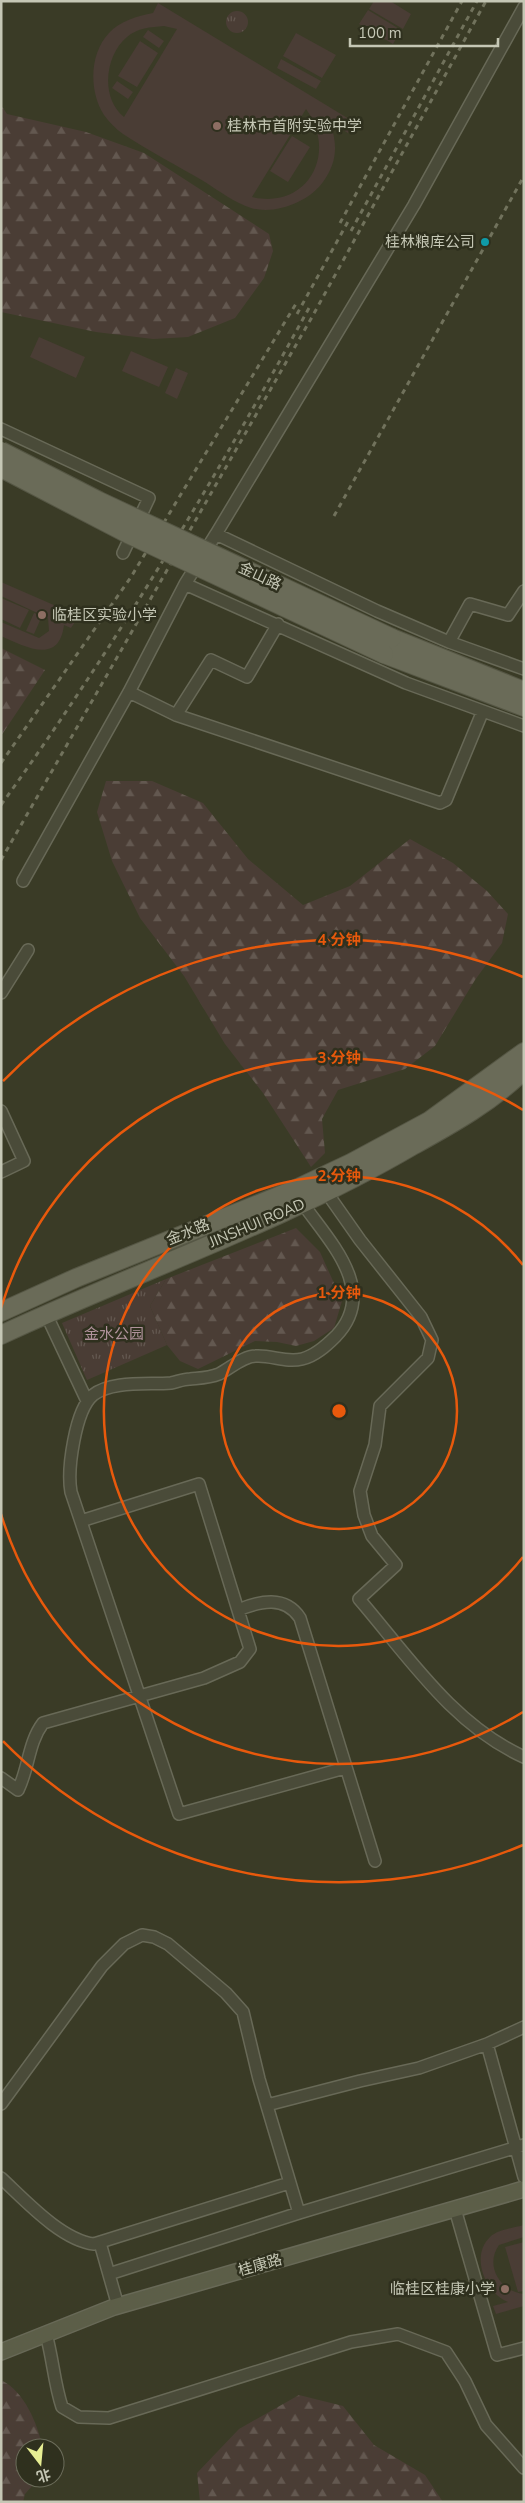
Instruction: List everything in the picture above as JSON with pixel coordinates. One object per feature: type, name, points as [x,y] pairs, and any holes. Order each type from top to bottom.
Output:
[{"type":"main road","name":"金山路","points":[[1,451],[388,646],[524,692]]},
{"type":"main road","name":"金山路","points":[[1,468],[128,534],[524,707]]},
{"type":"main road","name":"金水路","points":[[1,1312],[76,1278],[298,1188],[351,1163],[430,1121],[524,1052]]},
{"type":"main road","name":"JINSHUI ROAD","points":[[1,1335],[327,1193],[426,1139],[479,1105],[524,1070]]},
{"type":"street","points":[[24,881],[185,584],[414,205],[524,8]]},
{"type":"street","points":[[1,429],[149,498],[123,553]]},
{"type":"street","points":[[216,534],[376,611],[449,642],[524,669]]},
{"type":"street","points":[[185,584],[278,624],[406,683],[524,726]]},
{"type":"street","points":[[449,642],[470,604],[508,615],[524,591]]},
{"type":"street","points":[[176,715],[211,660],[246,677],[278,624]]},
{"type":"street","points":[[128,692],[176,715],[440,803],[446,800],[482,712]]},
{"type":"street","points":[[1,993],[28,950]]},
{"type":"street","points":[[1,1112],[4,1125],[24,1161],[1,1172]]},
{"type":"street","points":[[327,1193],[360,1240],[421,1317],[432,1340],[428,1358],[384,1401],[378,1413],[375,1445],[360,1491],[361,1501],[372,1536],[396,1565],[359,1599],[456,1713],[486,1736],[524,1757]]},
{"type":"street","points":[[303,1204],[340,1256],[350,1276],[354,1292],[352,1309],[341,1331],[328,1345],[312,1356],[300,1360],[255,1356],[207,1378],[174,1383],[122,1386],[94,1394],[88,1401],[72,1448],[68,1476],[70,1492],[180,1814],[345,1768]]},
{"type":"street","points":[[46,1314],[88,1401]]},
{"type":"street","points":[[1,1778],[18,1790],[25,1776],[34,1734],[43,1722],[139,1694],[204,1678],[240,1662],[250,1648],[199,1484],[81,1521]]},
{"type":"street","points":[[238,1610],[269,1601],[280,1602],[296,1612],[375,1861]]},
{"type":"street","points":[[1,2104],[102,1966],[124,1944],[142,1936],[154,1937],[168,1944],[226,1993],[243,2012],[298,2213]]},
{"type":"street","points":[[267,2105],[419,2068],[487,2044],[524,2027]]},
{"type":"street","points":[[487,2044],[520,2146],[524,2177]]},
{"type":"street","points":[[109,2274],[298,2213],[520,2146]]},
{"type":"street","points":[[1,2178],[43,2216],[81,2242],[100,2242],[289,2183]]},
{"type":"street","name":"桂康路","points":[[1,2352],[118,2306],[524,2190]]},
{"type":"street","points":[[455,2209],[497,2355],[524,2348]]},
{"type":"street","points":[[100,2242],[118,2306]]},
{"type":"street","points":[[46,2334],[53,2358],[54,2384],[62,2407],[79,2417],[109,2418],[350,2342],[398,2334],[446,2352],[465,2382],[486,2425],[524,2468]]},
{"type":"green space","points":[[374,1],[390,1],[411,14],[403,29],[369,9]]},
{"type":"green space","points":[[158,3],[354,122],[348,133],[330,122],[335,154],[328,175],[317,189],[300,201],[281,208],[260,210],[251,208],[233,200],[123,134],[110,123],[99,106],[94,84],[93,73],[98,51],[102,42],[118,25],[135,17],[153,13]],"holes":[[[164,26],[177,29],[124,117],[116,109],[111,99],[109,88],[108,77],[114,54],[131,34],[144,28]],[[306,109],[315,126],[319,143],[318,160],[312,174],[302,186],[289,195],[272,199],[252,197]]]},
{"type":"green space","points":[[368,10],[401,30],[393,44],[359,24]]},
{"type":"green space","points":[[233,11],[241,11],[248,18],[248,26],[241,33],[233,33],[226,26],[226,18]]},
{"type":"green space","points":[[148,30],[164,41],[159,48],[143,37]]},
{"type":"green space","points":[[296,33],[336,55],[322,78],[283,56]]},
{"type":"green space","points":[[140,41],[158,53],[137,87],[118,76]]},
{"type":"green space","points":[[281,59],[321,81],[316,89],[277,68]]},
{"type":"green space","points":[[117,81],[133,92],[128,99],[112,88]]},
{"type":"green space","points":[[1,105],[7,114],[86,132],[144,153],[269,234],[273,251],[264,278],[235,318],[188,337],[153,339],[96,332],[1,312]]},
{"type":"green space","points":[[292,136],[310,147],[288,182],[270,171]]},
{"type":"green space","points":[[39,337],[85,357],[76,378],[30,357]]},
{"type":"green space","points":[[131,351],[168,367],[159,387],[122,371]]},
{"type":"green space","points":[[176,368],[188,373],[177,399],[165,393]]},
{"type":"green space","points":[[1,582],[79,616],[71,628],[64,625],[61,638],[48,649],[30,648],[10,640],[1,636],[1,622],[39,638],[49,631],[48,618],[1,596]]},
{"type":"green space","points":[[1,598],[29,610],[20,628],[1,619]]},
{"type":"green space","points":[[34,613],[42,616],[34,634],[26,631]]},
{"type":"green space","points":[[1,648],[45,670],[1,736]]},
{"type":"green space","points":[[106,781],[152,781],[203,803],[248,859],[303,905],[350,886],[410,839],[453,863],[487,891],[508,914],[502,943],[475,980],[435,1046],[405,1069],[338,1090],[322,1119],[325,1153],[311,1167],[263,1093],[225,1044],[184,976],[140,918],[112,861],[97,812]]},
{"type":"green space","points":[[296,1228],[320,1252],[342,1301],[334,1328],[314,1341],[296,1346],[277,1342],[255,1341],[198,1369],[180,1361],[167,1345],[150,1306],[166,1279]]},
{"type":"green space","name":"金水公园","points":[[166,1279],[150,1306],[167,1345],[87,1380],[62,1323]]},
{"type":"green space","points":[[524,2225],[524,2237],[499,2245],[493,2261],[497,2277],[502,2283],[516,2292],[524,2294],[524,2306],[496,2314],[493,2306],[508,2302],[493,2291],[487,2282],[481,2264],[481,2254],[484,2245],[493,2234]]},
{"type":"green space","points":[[524,2242],[524,2291],[518,2292],[505,2247]]},
{"type":"green space","points":[[1,2380],[17,2392],[23,2400],[29,2409],[40,2438],[15,2438],[15,2488],[30,2488],[25,2494],[23,2502],[1,2502]]},
{"type":"green space","points":[[299,2395],[343,2406],[374,2445],[425,2475],[443,2502],[200,2502],[197,2473],[239,2429]]},
{"type":"railway","points":[[340,223],[462,1]]},
{"type":"railway","points":[[351,231],[477,1]]},
{"type":"railway","points":[[1,860],[312,317],[486,1]]},
{"type":"railway","points":[[334,516],[524,176]]},
{"type":"railway","points":[[297,314],[350,218]]},
{"type":"railway","points":[[1,763],[131,577],[297,302]]},
{"type":"railway","points":[[1,805],[84,685],[124,623],[200,499],[309,308]]},
{"type":"place","name":"桂林市首附实验中学","points":[[217,126]]},
{"type":"place","name":"桂林粮库公司","points":[[485,242]]},
{"type":"place","name":"临桂区实验小学","points":[[42,615]]},
{"type":"place","name":"临桂区桂康小学","points":[[505,2289]]}]
